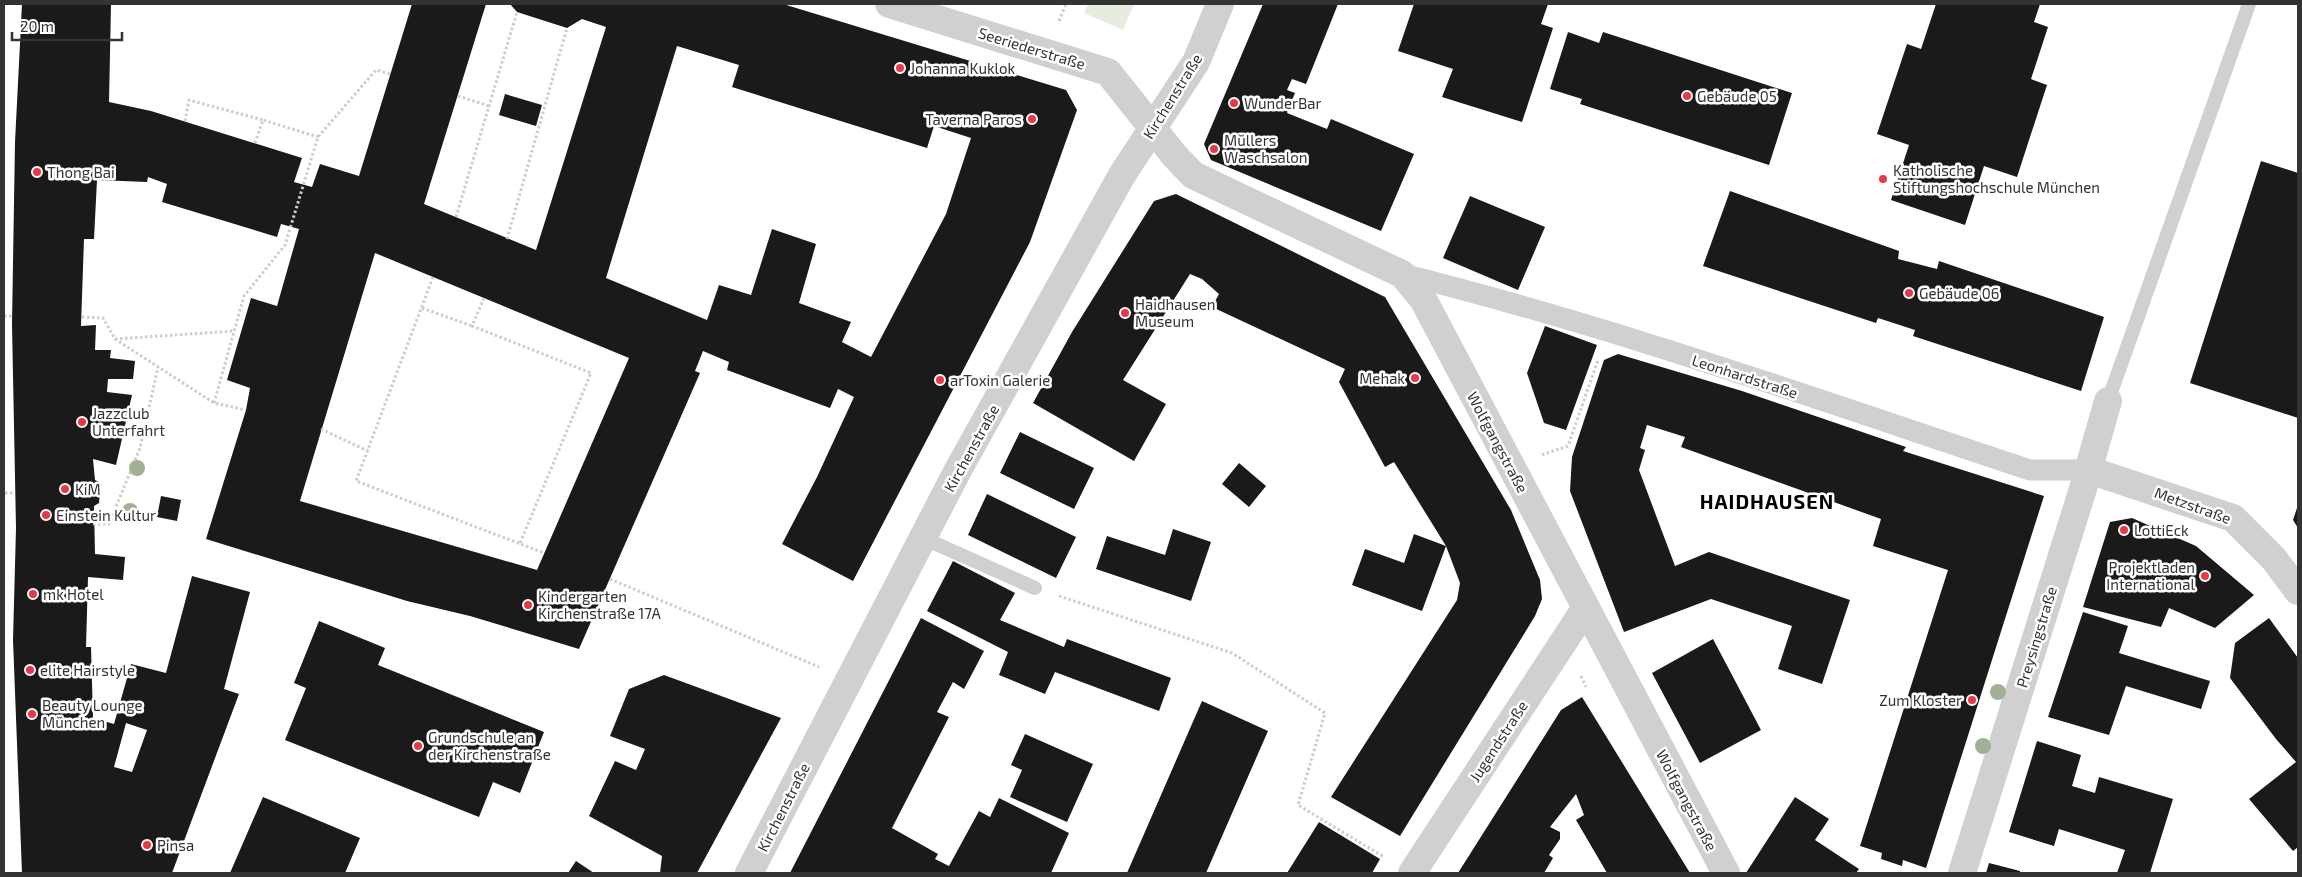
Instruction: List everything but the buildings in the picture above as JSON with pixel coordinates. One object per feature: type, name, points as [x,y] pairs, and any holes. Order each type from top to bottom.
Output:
[{"type":"street","name":"Seeriederstraße","points":[[889,4],[1108,72],[1153,127]]},
{"type":"street","name":"Kirchenstraße","points":[[749,873],[923,538],[1116,186],[1196,62],[1220,4]]},
{"type":"street","name":"Wolfgangstraße","points":[[1153,127],[1174,155],[1193,175],[1402,274],[1423,299],[1726,873]]},
{"type":"street","name":"Leonhardstraße","points":[[1402,274],[1497,297],[1608,331],[2030,470],[2088,470]]},
{"type":"street","name":"Preysingstraße","points":[[1962,873],[2108,401]]},
{"type":"street","name":"Metzstraße","points":[[2088,470],[2233,518],[2274,559],[2298,591]]},
{"type":"street","name":"Jugendstraße","points":[[1402,868],[1585,609]]},
{"type":"lane","points":[[2108,401],[2249,4]]},
{"type":"lane","points":[[923,538],[1035,588]]},
{"type":"path","points":[[1059,22],[1066,4]]},
{"type":"path","points":[[456,217],[517,12]]},
{"type":"path","points":[[507,239],[567,28]]},
{"type":"path","points":[[214,403],[244,296],[285,245],[318,137],[376,70],[390,74]]},
{"type":"path","points":[[458,96],[489,106]]},
{"type":"path","points":[[184,121],[189,100],[318,137]]},
{"type":"path","points":[[255,143],[263,120]]},
{"type":"path","points":[[433,277],[356,481],[520,543],[544,554]]},
{"type":"path","points":[[472,326],[484,298]]},
{"type":"path","points":[[422,308],[591,373],[520,543]]},
{"type":"path","points":[[4,316],[12,316]]},
{"type":"path","points":[[82,317],[103,318],[115,339],[214,403],[246,410]]},
{"type":"path","points":[[115,339],[234,330]]},
{"type":"path","points":[[1511,466],[1568,446],[1608,331]]},
{"type":"path","points":[[93,524],[109,524],[122,493],[140,448],[158,367]]},
{"type":"path","points":[[321,429],[368,450]]},
{"type":"path","points":[[4,493],[15,493]]},
{"type":"path","points":[[610,579],[850,680]]},
{"type":"path","points":[[1035,588],[1232,653],[1325,713],[1298,805],[1402,868]]},
{"type":"shaded area","points":[[1088,4],[1134,4],[1123,30],[1084,13]]},
{"type":"place","name":"Johanna Kuklok","points":[[900,68]]},
{"type":"place","name":"Gebäude 05","points":[[1687,96]]},
{"type":"place","name":"WunderBar","points":[[1234,103]]},
{"type":"place","name":"Taverna Paros","points":[[1032,119]]},
{"type":"place","name":"Müllers Waschsalon","points":[[1214,149]]},
{"type":"place","name":"Thong Bai","points":[[37,172]]},
{"type":"place","name":"Katholische Stiftungshochschule München","points":[[1883,179]]},
{"type":"place","name":"Gebäude 06","points":[[1909,293]]},
{"type":"place","name":"Haidhausen Museum","points":[[1125,313]]},
{"type":"place","name":"Mehak","points":[[1415,378]]},
{"type":"place","name":"arToxin Galerie","points":[[940,380]]},
{"type":"place","name":"Jazzclub Unterfahrt","points":[[82,422]]},
{"type":"place","name":"KiM","points":[[65,489]]},
{"type":"place","name":"Einstein Kultur","points":[[46,515]]},
{"type":"place","name":"LottiEck","points":[[2124,530]]},
{"type":"place","name":"Projektladen International","points":[[2205,576]]},
{"type":"place","name":"mk Hotel","points":[[33,594]]},
{"type":"place","name":"Kindergarten Kirchenstraße 17A","points":[[528,605]]},
{"type":"place","name":"elite Hairstyle","points":[[30,670]]},
{"type":"place","name":"Zum Kloster","points":[[1972,700]]},
{"type":"place","name":"Beauty Lounge München","points":[[32,714]]},
{"type":"place","name":"Grundschule an der Kirchenstraße","points":[[418,746]]},
{"type":"place","name":"Pinsa","points":[[147,845]]},
{"type":"district","name":"HAIDHAUSEN","points":[[1767,501]]}]
